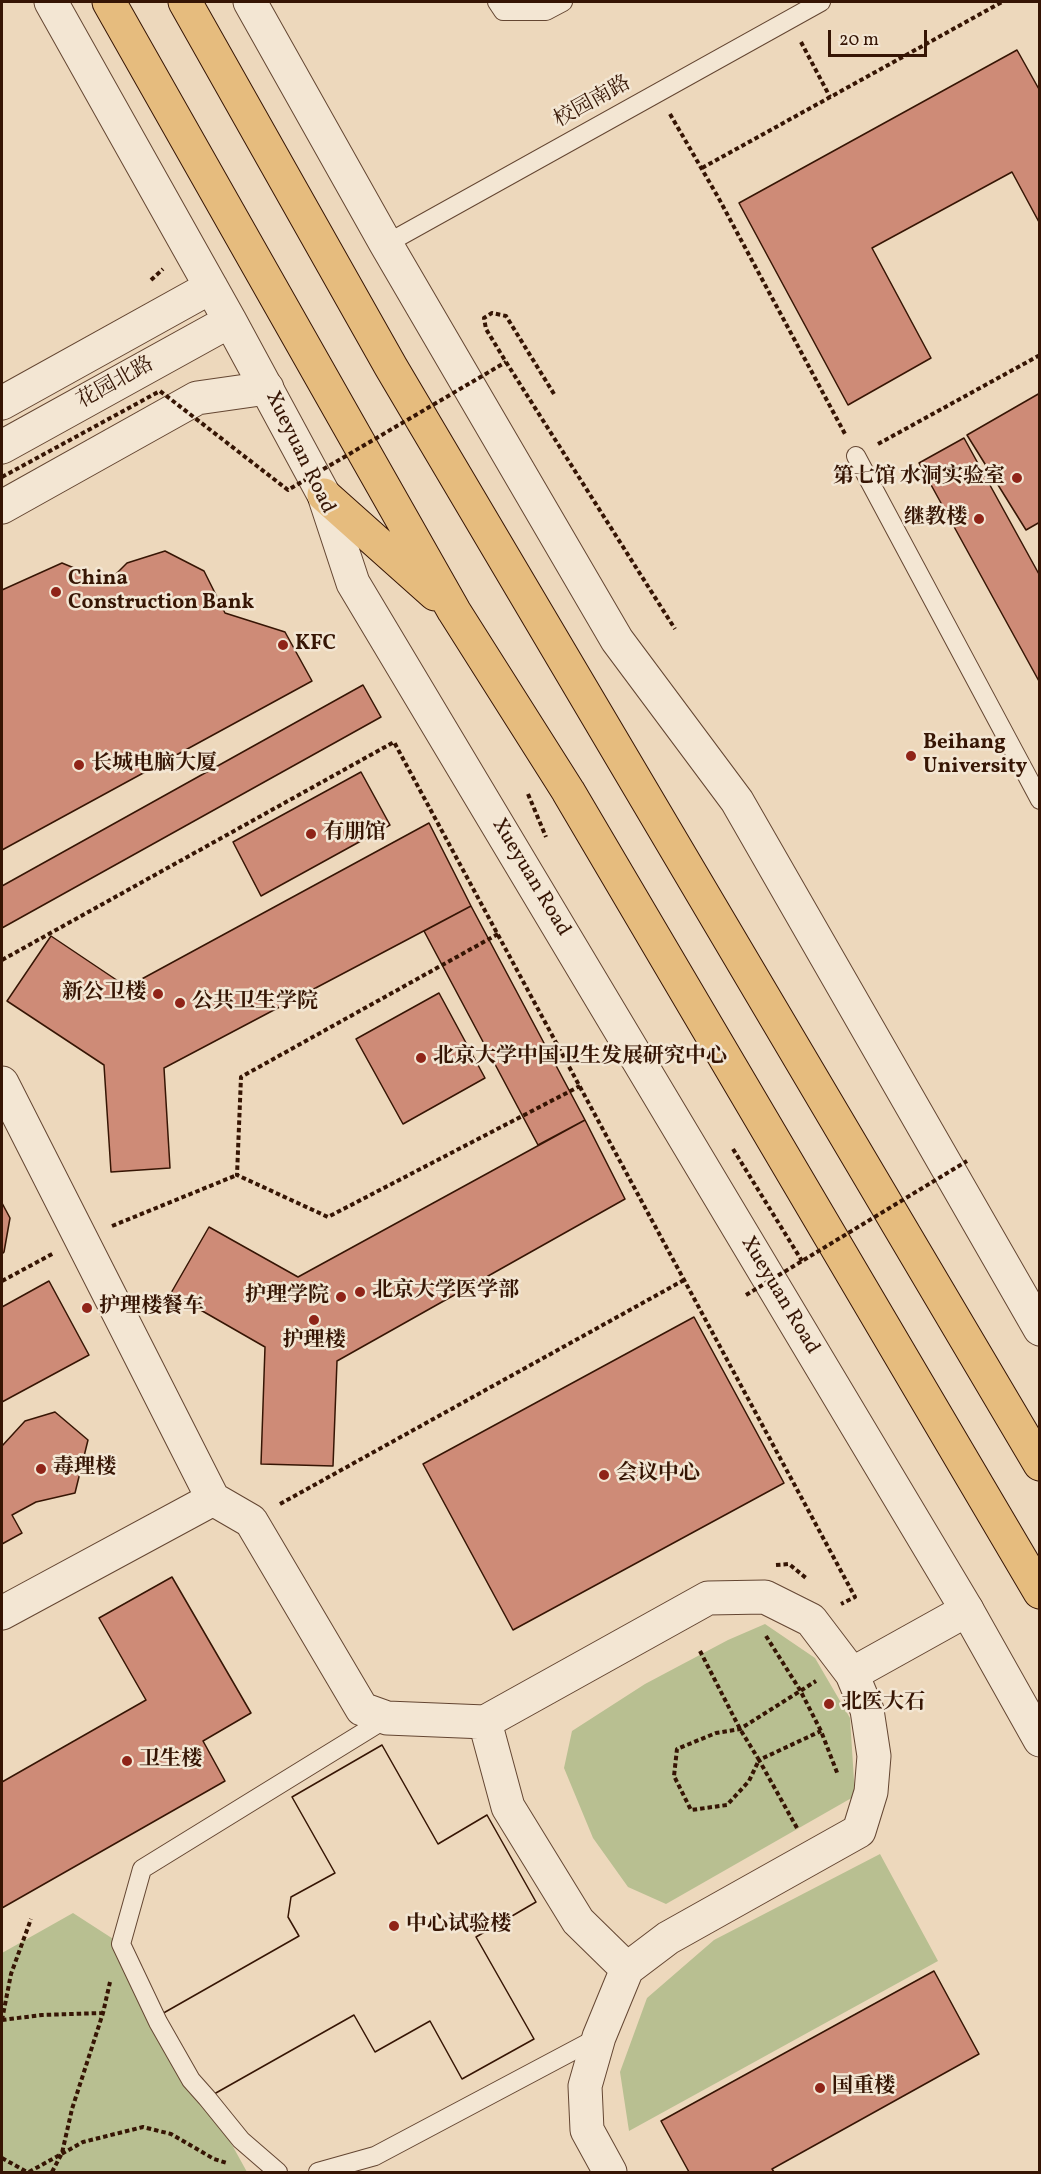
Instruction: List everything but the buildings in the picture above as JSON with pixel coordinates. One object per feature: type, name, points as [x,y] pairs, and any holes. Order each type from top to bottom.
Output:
[{"type":"highway","points":[[108,2],[454,611],[568,791],[1040,1592]]},
{"type":"highway","points":[[185,2],[391,367],[1040,1464]]},
{"type":"highway","points":[[324,495],[454,611]]},
{"type":"street","name":"Xueyuan Road","points":[[51,2],[230,321],[324,495],[353,583],[967,1611],[1040,1740]]},
{"type":"street","points":[[250,2],[386,244],[617,640],[736,801],[1040,1329]]},
{"type":"street","name":"花园北路","points":[[2,403],[211,287]]},
{"type":"street","name":"花园北路","points":[[2,447],[230,321]]},
{"type":"street","points":[[2,507],[197,398],[267,388]]},
{"type":"street","points":[[2,1083],[213,1499],[251,1521],[362,1709],[387,1718],[485,1722],[708,1598],[765,1597],[811,1620],[852,1674],[867,1710],[874,1756],[871,1792],[859,1831],[668,1938],[627,1969],[599,2037],[585,2086],[588,2130],[610,2172]]},
{"type":"street","points":[[2,1613],[213,1499]]},
{"type":"street","points":[[852,1674],[967,1611]]},
{"type":"street","points":[[485,1722],[508,1807],[578,1921],[627,1969]]},
{"type":"lane","points":[[497,2],[503,11],[546,11],[563,2]]},
{"type":"lane","name":"校园南路","points":[[386,244],[821,2]]},
{"type":"lane","points":[[856,456],[1039,799]]},
{"type":"lane","points":[[278,2172],[241,2140],[190,2080],[158,2022],[121,1944],[142,1869],[387,1718]]},
{"type":"lane","points":[[318,2172],[375,2156],[599,2037]]},
{"type":"path","points":[[702,168],[1002,2]]},
{"type":"path","points":[[789,20],[830,97]]},
{"type":"path","points":[[658,93],[702,168],[856,456],[1040,355]]},
{"type":"path","points":[[554,394],[506,316],[492,313],[484,318],[486,329],[506,363],[675,629]]},
{"type":"path","points":[[2,477],[160,391],[288,490],[506,363]]},
{"type":"path","points":[[2,960],[394,742],[855,1597],[811,1620]]},
{"type":"path","points":[[237,1174],[241,1077],[498,934]]},
{"type":"path","points":[[2,1281],[81,1238],[237,1174],[328,1217],[580,1086]]},
{"type":"path","points":[[746,1295],[967,1161]]},
{"type":"path","points":[[742,1162],[801,1261]]},
{"type":"path","points":[[251,1521],[684,1280]]},
{"type":"path","points":[[767,1566],[789,1564],[814,1584]]},
{"type":"path","points":[[763,1631],[800,1690],[821,1731],[840,1780]]},
{"type":"path","points":[[700,1651],[740,1729],[798,1829]]},
{"type":"path","points":[[820,1679],[740,1729],[716,1733],[677,1749],[674,1776],[691,1810],[727,1805],[748,1781],[759,1760],[821,1731]]},
{"type":"path","points":[[31,1918],[11,1974],[2,2020],[42,2015],[103,2013]]},
{"type":"path","points":[[52,2172],[62,2153],[72,2109],[103,2013],[121,1944]]},
{"type":"path","points":[[2,2158],[28,2172],[83,2142],[143,2127],[171,2134],[214,2159],[231,2164]]},
{"type":"green space","points":[[765,1624],[815,1658],[850,1718],[855,1796],[666,1904],[628,1887],[593,1838],[564,1768],[572,1731],[645,1684],[728,1640]]},
{"type":"green space","points":[[880,1854],[938,1961],[629,2131],[620,2072],[647,1998],[714,1940]]},
{"type":"green space","points":[[73,1913],[121,1944],[247,2172],[2,2172],[2,1953]]},
{"type":"place","name":"第七馆 水洞实验室","points":[[1017,478]]},
{"type":"place","name":"继教楼","points":[[979,519]]},
{"type":"place","name":"China Construction Bank","points":[[56,592]]},
{"type":"place","name":"KFC","points":[[283,645]]},
{"type":"place","name":"Beihang University","points":[[911,756]]},
{"type":"place","name":"长城电脑大厦","points":[[79,765]]},
{"type":"place","name":"有朋馆","points":[[311,834]]},
{"type":"place","name":"新公卫楼","points":[[158,994]]},
{"type":"place","name":"公共卫生学院","points":[[180,1003]]},
{"type":"place","name":"北京大学中国卫生发展研究中心","points":[[421,1058]]},
{"type":"place","name":"北京大学医学部","points":[[360,1292]]},
{"type":"place","name":"护理学院","points":[[341,1297]]},
{"type":"place","name":"护理楼餐车","points":[[87,1308]]},
{"type":"place","name":"护理楼","points":[[314,1320]]},
{"type":"place","name":"毒理楼","points":[[41,1469]]},
{"type":"place","name":"会议中心","points":[[604,1475]]},
{"type":"place","name":"北医大石","points":[[829,1704]]},
{"type":"place","name":"卫生楼","points":[[127,1761]]},
{"type":"place","name":"中心试验楼","points":[[394,1926]]},
{"type":"place","name":"国重楼","points":[[820,2088]]}]
